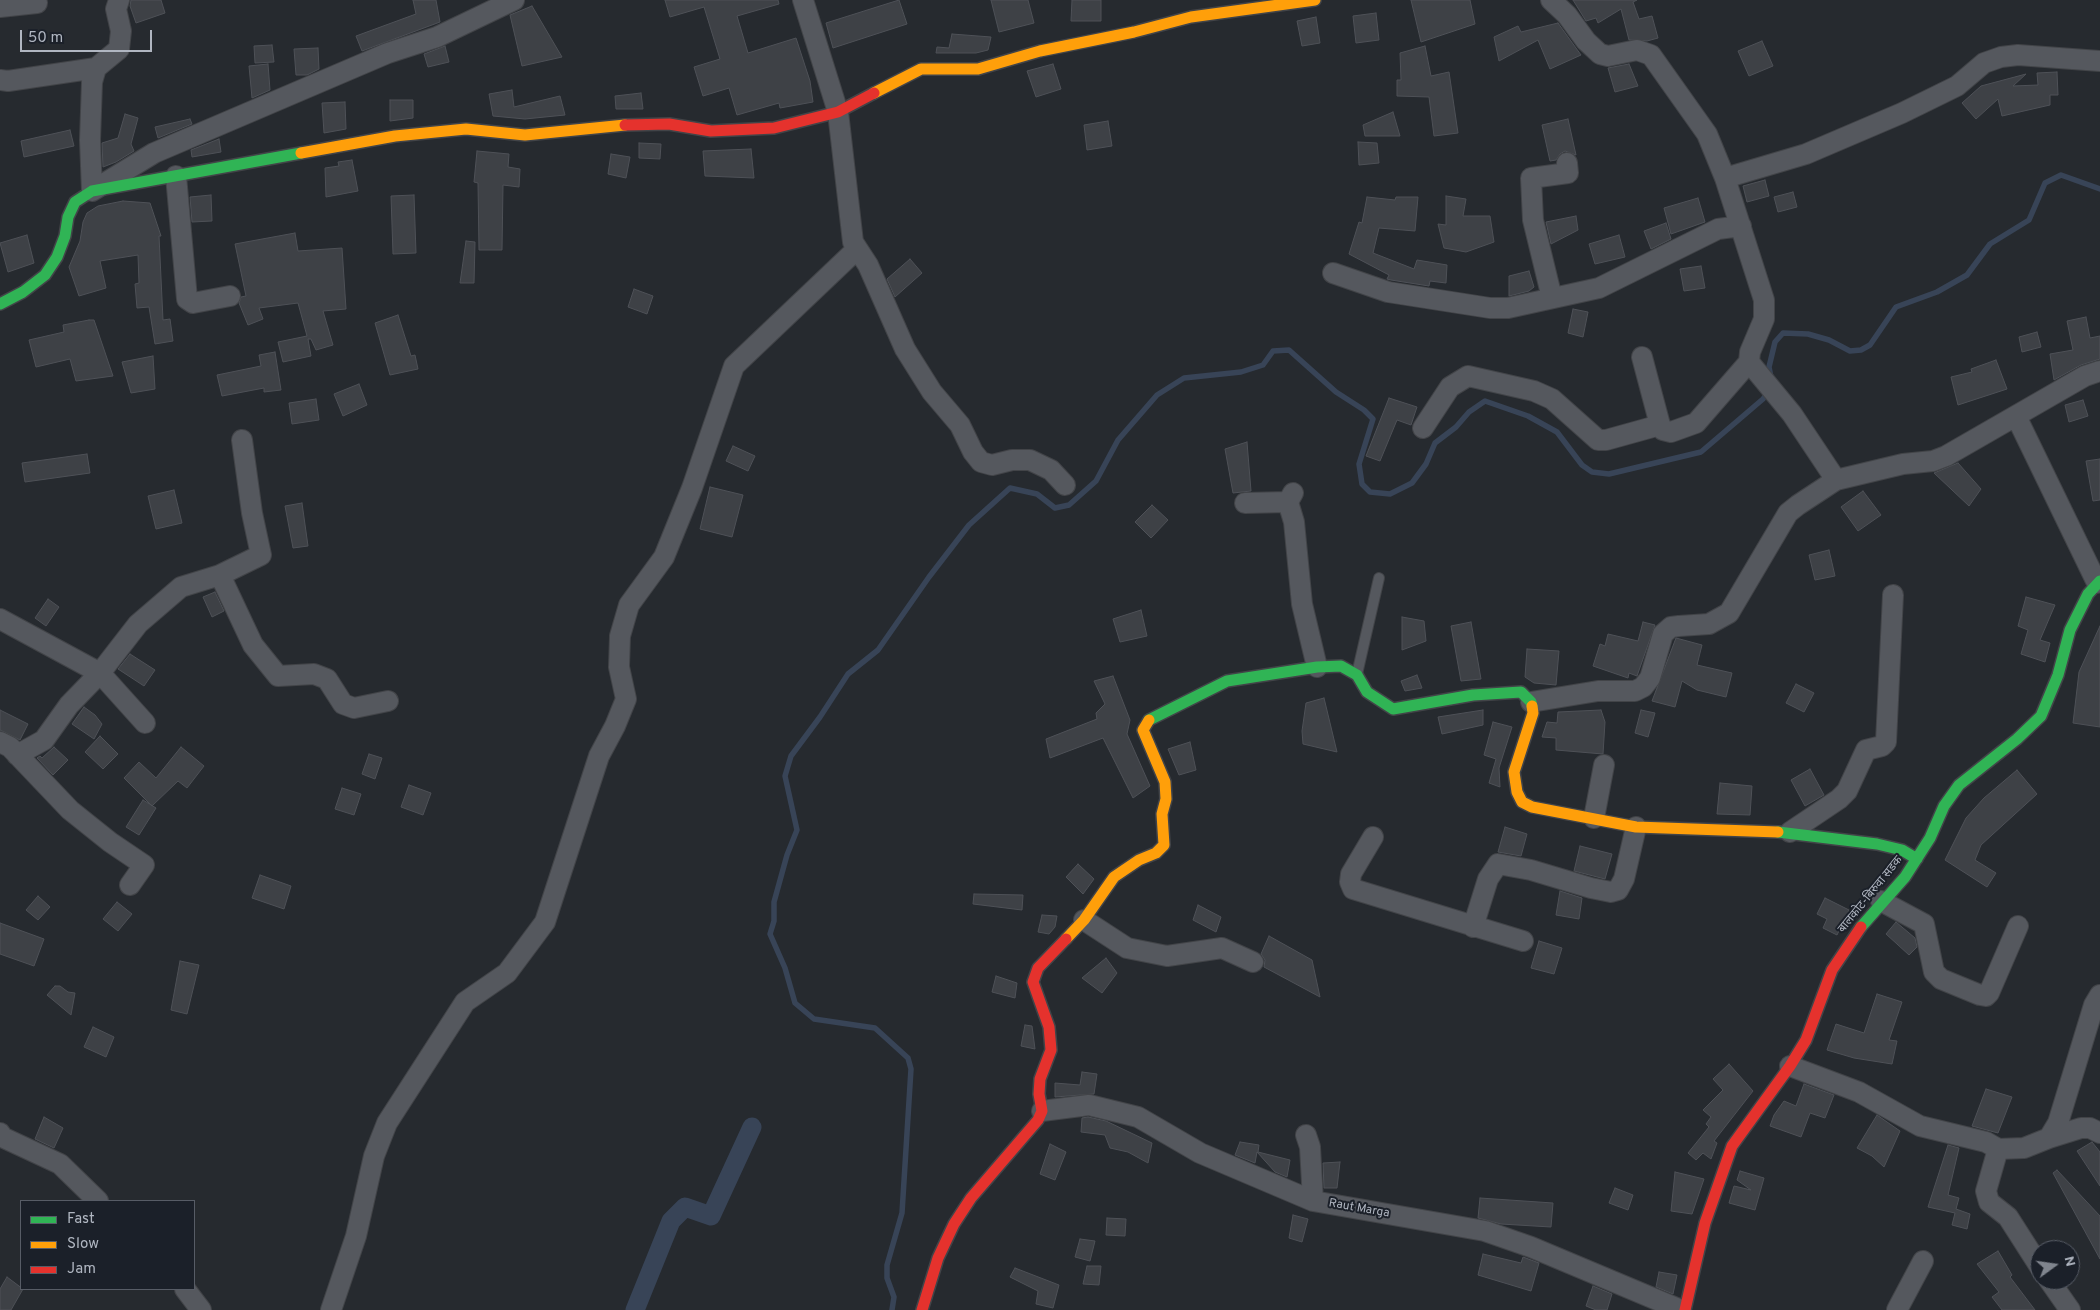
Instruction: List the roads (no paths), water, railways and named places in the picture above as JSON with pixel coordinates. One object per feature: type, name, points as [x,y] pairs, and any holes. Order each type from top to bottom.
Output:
[{"type":"street","points":[[0,80],[96,68],[118,49],[122,31],[116,9],[119,0]]},
{"type":"street","points":[[0,304],[23,292],[45,274],[57,257],[74,202],[154,153],[388,53],[437,37],[514,0]]},
{"type":"street","points":[[803,0],[838,112],[852,235],[857,249],[868,264],[905,349],[932,392],[960,425],[973,452],[981,462],[992,465],[1012,460],[1030,460],[1051,470],[1065,485]]},
{"type":"street","points":[[92,191],[395,136],[466,129],[525,135],[615,125],[668,124],[731,131],[774,128],[838,112],[921,69],[978,69],[1040,51],[1134,32],[1191,17],[1273,2],[1315,0]]},
{"type":"street","points":[[1551,0],[1567,15],[1586,41],[1600,54],[1608,56],[1638,50],[1652,55],[1707,134],[1726,178],[1764,300],[1764,319],[1750,352],[1748,362],[1696,423],[1671,432],[1663,430],[1660,425],[1642,357]]},
{"type":"street","points":[[0,7],[37,3]]},
{"type":"street","points":[[1726,178],[1806,154],[1902,113],[1957,86],[1984,64],[2001,57],[2018,55],[2100,61]]},
{"type":"street","points":[[92,191],[91,97],[96,68]]},
{"type":"street","points":[[1552,298],[1533,220],[1531,178],[1568,173],[1567,163]]},
{"type":"street","points":[[176,176],[187,299],[193,303],[230,296]]},
{"type":"street","points":[[1333,273],[1376,289],[1490,308],[1508,308],[1599,288],[1718,229],[1741,226]]},
{"type":"street","points":[[331,1310],[356,1236],[374,1156],[387,1123],[465,1002],[506,973],[545,922],[600,756],[626,699],[619,660],[620,636],[630,605],[664,557],[692,488],[734,366],[857,249]]},
{"type":"street","points":[[1748,362],[1792,414],[1836,480]]},
{"type":"street","points":[[1531,702],[1598,691],[1635,692],[1643,688],[1650,678],[1663,634],[1671,627],[1709,624],[1729,613],[1788,513],[1836,480],[1903,464],[1932,461],[1946,456],[2085,376],[2100,371]]},
{"type":"street","points":[[1422,428],[1450,387],[1468,376],[1534,391],[1552,399],[1598,440],[1606,440],[1660,425]]},
{"type":"street","points":[[2016,416],[2098,582]]},
{"type":"street","points":[[17,755],[44,740],[69,705],[100,673],[138,624],[181,587],[220,575],[261,555],[252,514],[242,440]]},
{"type":"street","points":[[1245,503],[1290,498],[1302,604],[1317,667]]},
{"type":"street","points":[[220,575],[253,645],[278,676],[314,674],[326,679],[343,704],[354,708],[388,701]]},
{"type":"street","name":"बालकोट-बिरुवा सडक","points":[[1685,1310],[1705,1223],[1732,1146],[1790,1066],[1815,1020],[1832,970],[1881,901],[1905,877],[1917,859],[1944,806],[1959,785],[2017,739],[2041,716],[2058,675],[2070,630],[2088,594],[2098,582]]},
{"type":"street","points":[[1790,832],[1848,791],[1866,750],[1882,746],[1886,742],[1893,595]]},
{"type":"street","points":[[0,619],[100,673],[145,723]]},
{"type":"street","points":[[922,1310],[938,1258],[954,1224],[970,1198],[1038,1120],[1042,1111],[1039,1094],[1040,1079],[1050,1050],[1048,1026],[1033,982],[1038,968],[1084,920],[1114,877],[1139,860],[1156,853],[1164,845],[1162,814],[1166,799],[1165,782],[1143,730],[1144,723],[1152,717],[1227,681],[1317,667],[1341,666],[1357,675],[1367,692],[1393,709],[1473,695],[1521,692],[1531,702],[1533,713],[1514,772],[1517,792],[1522,802],[1532,807],[1636,827],[1790,832],[1877,844],[1902,850],[1917,859]]},
{"type":"street","points":[[0,742],[10,747],[70,810],[110,842],[144,865],[130,885]]},
{"type":"street","points":[[1594,818],[1604,764]]},
{"type":"street","points":[[1473,927],[1488,879],[1498,864],[1531,870],[1591,888],[1611,892],[1618,890],[1624,880],[1636,827]]},
{"type":"street","points":[[1373,837],[1351,874],[1350,882],[1353,889],[1523,941]]},
{"type":"street","points":[[1881,901],[1924,924],[1934,972],[1941,979],[1980,995],[1986,996],[1989,993],[2018,926]]},
{"type":"street","points":[[1084,920],[1127,948],[1167,956],[1222,948],[1253,962]]},
{"type":"street","points":[[2049,1138],[2063,1109],[2094,1005],[2100,995]]},
{"type":"street","points":[[1790,1066],[1860,1092],[1920,1126],[1986,1142],[1998,1149],[2024,1148],[2081,1128],[2090,1128],[2100,1133]]},
{"type":"street","name":"Raut Marga","points":[[1042,1111],[1089,1105],[1138,1117],[1200,1153],[1313,1201],[1485,1231],[1531,1247],[1681,1310]]},
{"type":"street","points":[[0,1134],[2,1137],[60,1164],[97,1200]]},
{"type":"street","points":[[1306,1135],[1310,1153],[1313,1201]]},
{"type":"street","points":[[1998,1149],[1986,1191],[1989,1202],[2008,1217],[2030,1251]]},
{"type":"street","points":[[1897,1310],[1923,1261]]},
{"type":"street","points":[[186,1290],[201,1310]]},
{"type":"street","points":[[2056,1290],[2070,1310]]},
{"type":"lane","points":[[1357,675],[1379,578]]},
{"type":"waterway","points":[[1771,377],[1769,367],[1775,342],[1783,333],[1808,334],[1829,340],[1850,351],[1861,350],[1870,345],[1896,307],[1937,292],[1967,275],[1990,244],[2029,220],[2045,183],[2061,175],[2100,189]]},
{"type":"waterway","points":[[892,1310],[894,1297],[887,1278],[887,1265],[902,1213],[911,1069],[908,1058],[875,1028],[814,1019],[795,1003],[785,968],[770,934],[774,921],[774,902],[787,855],[797,830],[785,776],[791,756],[820,717],[848,674],[878,650],[929,577],[969,525],[1010,488],[1037,494],[1055,508],[1069,505],[1096,481],[1118,440],[1157,395],[1184,378],[1241,372],[1263,365],[1273,351],[1289,350],[1336,392],[1364,410],[1373,419],[1359,464],[1362,484],[1370,492],[1390,494],[1412,483],[1426,464],[1435,443],[1456,427],[1469,412],[1485,401],[1528,416],[1557,432],[1582,465],[1592,472],[1609,474],[1701,452],[1763,399],[1768,392]]},
{"type":"waterway","points":[[635,1310],[671,1221],[685,1207],[711,1216],[752,1127]]}]
